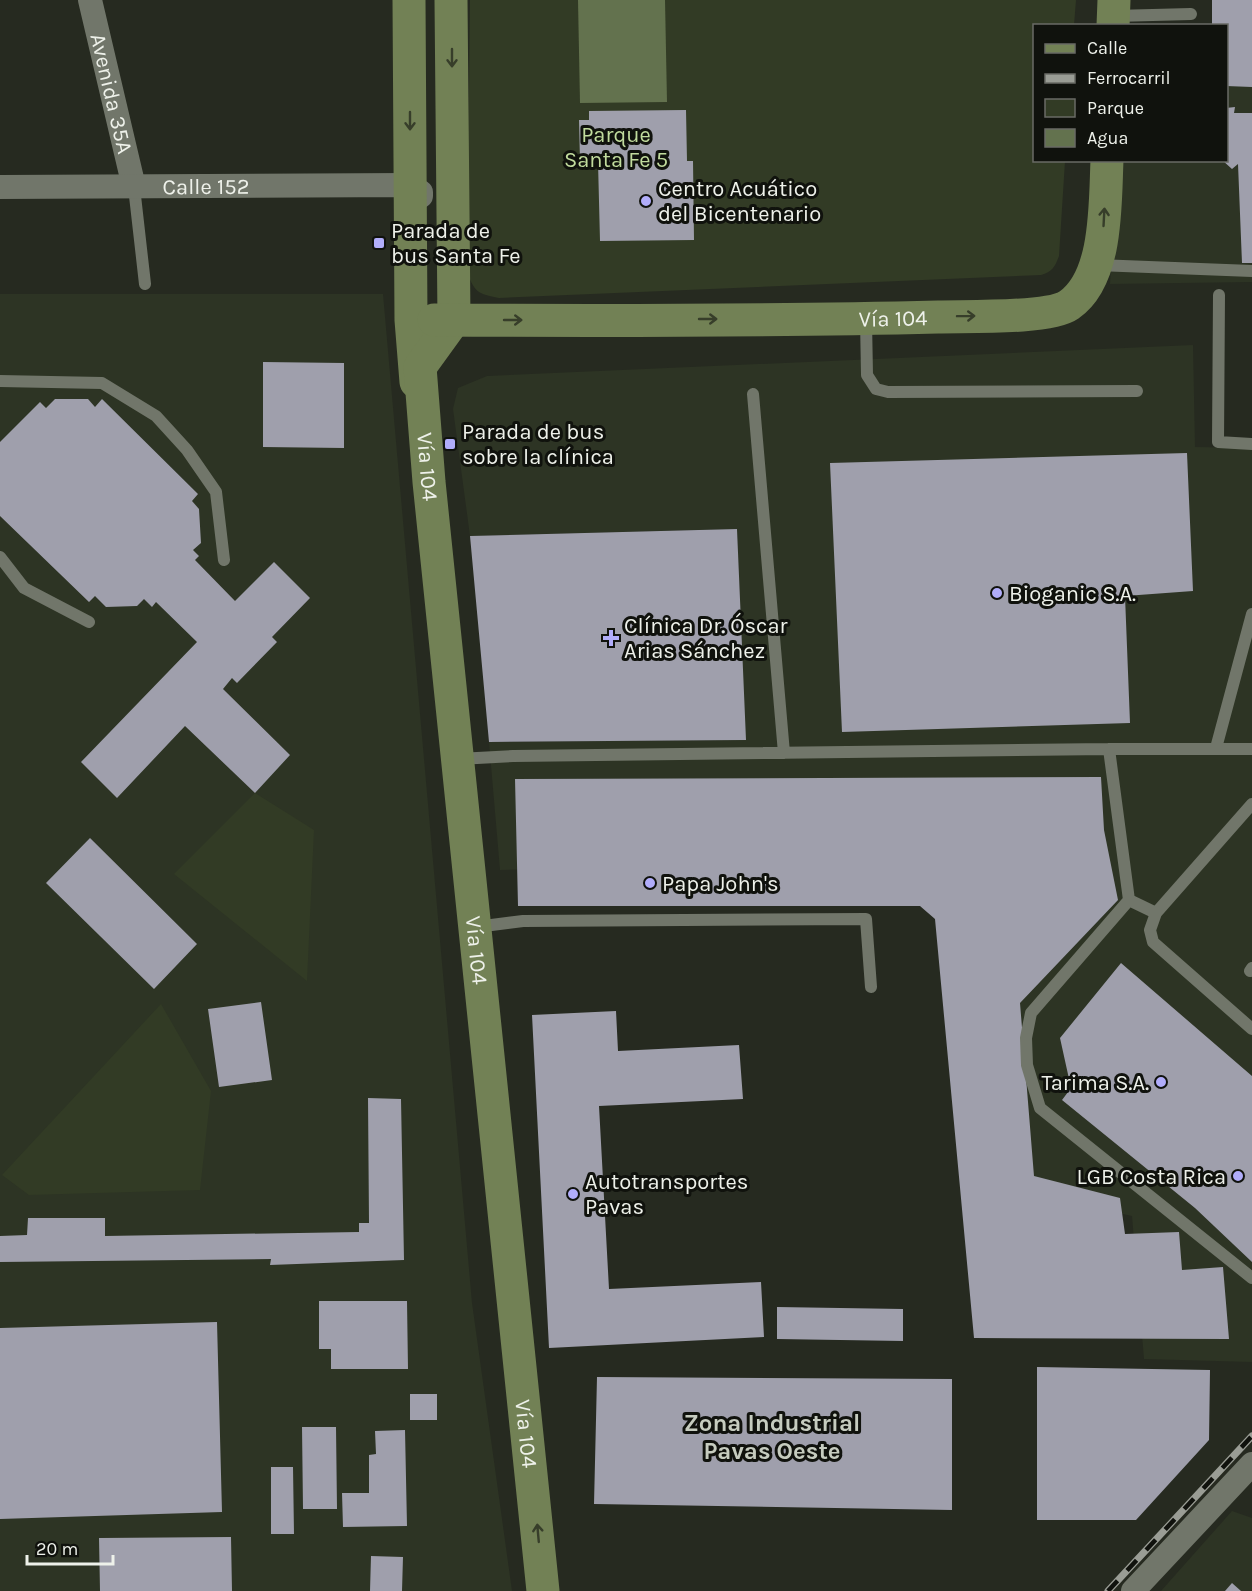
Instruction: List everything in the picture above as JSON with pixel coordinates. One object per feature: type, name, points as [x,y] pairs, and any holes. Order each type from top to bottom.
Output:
[{"type":"main road","name":"Vía 104","points":[[409,0],[410,185],[416,320],[521,1591]]},
{"type":"main road","points":[[420,367],[454,320],[451,0]]},
{"type":"main road","name":"Vía 104","points":[[416,320],[866,319],[1032,315],[1067,307],[1082,294],[1096,265],[1104,226],[1107,162]]},
{"type":"main road","name":"Vía 104","points":[[420,367],[429,482],[543,1591]]},
{"type":"street","name":"Avenida 35A","points":[[90,0],[134,187]]},
{"type":"street","name":"Calle 152","points":[[0,187],[410,185]]},
{"type":"street","points":[[416,320],[420,367]]},
{"type":"street","points":[[1133,1591],[1252,1464]]},
{"type":"lane","points":[[1113,14],[1191,14]]},
{"type":"lane","points":[[134,187],[145,284]]},
{"type":"lane","points":[[1096,265],[1252,270]]},
{"type":"lane","points":[[1219,295],[1218,442],[1252,444]]},
{"type":"lane","points":[[866,319],[867,375],[876,389],[888,392],[1137,391]]},
{"type":"lane","points":[[0,381],[102,382],[156,416],[187,450],[216,492],[224,560]]},
{"type":"lane","points":[[753,394],[784,753]]},
{"type":"lane","points":[[0,557],[24,588],[89,622]]},
{"type":"lane","points":[[1216,748],[1252,614]]},
{"type":"lane","points":[[1109,749],[1129,900],[1031,1013],[1026,1038],[1027,1065],[1031,1083],[1040,1108],[1252,1278]]},
{"type":"lane","points":[[458,759],[513,756],[1252,749]]},
{"type":"lane","points":[[1252,804],[1156,913],[1150,930],[1153,942],[1252,1029]]},
{"type":"lane","points":[[1129,900],[1156,913]]},
{"type":"lane","points":[[475,927],[523,921],[866,920],[871,987]]},
{"type":"shaded area","points":[[1228,86],[1252,86],[1252,282],[1110,284],[1116,162],[1228,162]]},
{"type":"shaded area","points":[[0,294],[383,294],[472,1303],[512,1591],[0,1591]]},
{"type":"shaded area","points":[[1193,345],[1195,447],[1252,448],[1252,1362],[1144,1359],[1132,1216],[1033,1194],[1004,858],[500,870],[489,742],[745,740],[737,529],[470,536],[453,409],[458,388],[487,376]]},
{"type":"shaded area","points":[[1232,1511],[1252,1518],[1252,1591],[1161,1591]]},
{"type":"green space","name":"Parque Santa Fe 5","points":[[470,0],[1076,0],[1074,24],[1033,24],[1033,162],[1065,162],[1059,256],[1053,268],[1045,274],[499,298],[478,291],[472,284],[467,271]]},
{"type":"green space","points":[[255,793],[314,830],[307,981],[174,874]]},
{"type":"green space","points":[[161,1004],[211,1091],[200,1190],[29,1195],[2,1175]]},
{"type":"water","points":[[578,0],[665,0],[667,102],[580,103]]},
{"type":"building","points":[[1212,0],[1252,0],[1252,87],[1228,86],[1228,24],[1212,24]]},
{"type":"building","points":[[1235,107],[1234,113],[1252,113],[1252,263],[1242,263],[1238,164],[1232,169],[1224,162],[1228,162],[1228,108]]},
{"type":"building","name":"Centro Acuático del Bicentenario","points":[[686,110],[687,161],[693,161],[694,240],[600,241],[598,162],[580,162],[579,120],[589,120],[589,111]]},
{"type":"building","points":[[263,362],[344,363],[344,448],[263,447]]},
{"type":"building","points":[[55,399],[88,399],[95,407],[102,399],[198,494],[192,501],[199,509],[201,543],[193,550],[199,556],[195,560],[235,601],[274,562],[310,598],[272,637],[277,642],[237,683],[232,678],[223,689],[290,755],[255,793],[185,726],[117,798],[81,762],[197,642],[156,602],[152,607],[144,599],[137,606],[106,607],[95,596],[89,602],[0,516],[0,442],[40,402],[46,408]]},
{"type":"building","name":"Bioganic S.A.","points":[[1187,453],[1193,591],[1125,596],[1130,723],[842,732],[830,463]]},
{"type":"building","name":"Clínica Dr. Óscar Arias Sánchez","points":[[737,529],[746,740],[489,742],[470,536]]},
{"type":"building","points":[[1101,777],[1104,830],[1118,900],[1020,1003],[1034,1176],[1120,1198],[1125,1234],[1179,1232],[1182,1270],[1223,1267],[1229,1339],[974,1338],[935,919],[920,906],[518,906],[515,779]]},
{"type":"building","points":[[90,838],[197,944],[154,989],[46,883]]},
{"type":"building","name":"Tarima S.A.","points":[[1121,963],[1252,1076],[1252,1262],[1195,1208],[1062,1100],[1071,1088],[1060,1038]]},
{"type":"building","points":[[261,1002],[272,1080],[219,1087],[208,1009]]},
{"type":"building","name":"Autotransportes Pavas","points":[[616,1011],[618,1051],[739,1045],[743,1099],[599,1106],[609,1289],[761,1282],[764,1337],[549,1348],[532,1015]]},
{"type":"building","points":[[368,1098],[401,1099],[404,1260],[270,1265],[271,1259],[0,1262],[0,1236],[27,1235],[28,1218],[105,1218],[105,1236],[359,1232],[359,1223],[369,1223]]},
{"type":"building","points":[[319,1301],[407,1301],[408,1369],[331,1369],[331,1349],[319,1349]]},
{"type":"building","points":[[777,1307],[903,1309],[903,1341],[777,1339]]},
{"type":"building","points":[[217,1322],[222,1512],[0,1519],[0,1328]]},
{"type":"building","points":[[1037,1367],[1210,1370],[1209,1440],[1136,1520],[1037,1520]]},
{"type":"building","points":[[597,1377],[952,1379],[952,1510],[594,1504]]},
{"type":"building","points":[[410,1394],[437,1394],[437,1420],[410,1420]]},
{"type":"building","points":[[302,1427],[336,1427],[337,1509],[303,1509]]},
{"type":"building","points":[[405,1430],[407,1526],[343,1527],[342,1493],[369,1493],[369,1455],[376,1454],[375,1431]]},
{"type":"building","points":[[271,1467],[293,1467],[294,1534],[271,1534]]},
{"type":"building","points":[[231,1537],[232,1591],[100,1591],[99,1538]]},
{"type":"building","points":[[371,1556],[403,1557],[402,1591],[370,1591]]},
{"type":"building","points":[[1232,1583],[1241,1591],[1225,1591]]},
{"type":"railway","points":[[1108,1591],[1252,1436]]},
{"type":"place","name":"Centro Acuático del Bicentenario","points":[[646,201]]},
{"type":"place","name":"Parada de bus Santa Fe","points":[[379,243]]},
{"type":"place","name":"Parada de bus sobre la clínica","points":[[450,444]]},
{"type":"place","name":"Bioganic S.A.","points":[[997,593]]},
{"type":"place","name":"Clínica Dr. Óscar Arias Sánchez","points":[[611,638]]},
{"type":"place","name":"Papa John's","points":[[650,883]]},
{"type":"place","name":"Tarima S.A.","points":[[1161,1082]]},
{"type":"place","name":"LGB Costa Rica","points":[[1238,1176]]},
{"type":"place","name":"Autotransportes Pavas","points":[[573,1194]]},
{"type":"district","name":"Zona Industrial Pavas Oeste","points":[[772,1437]]}]
